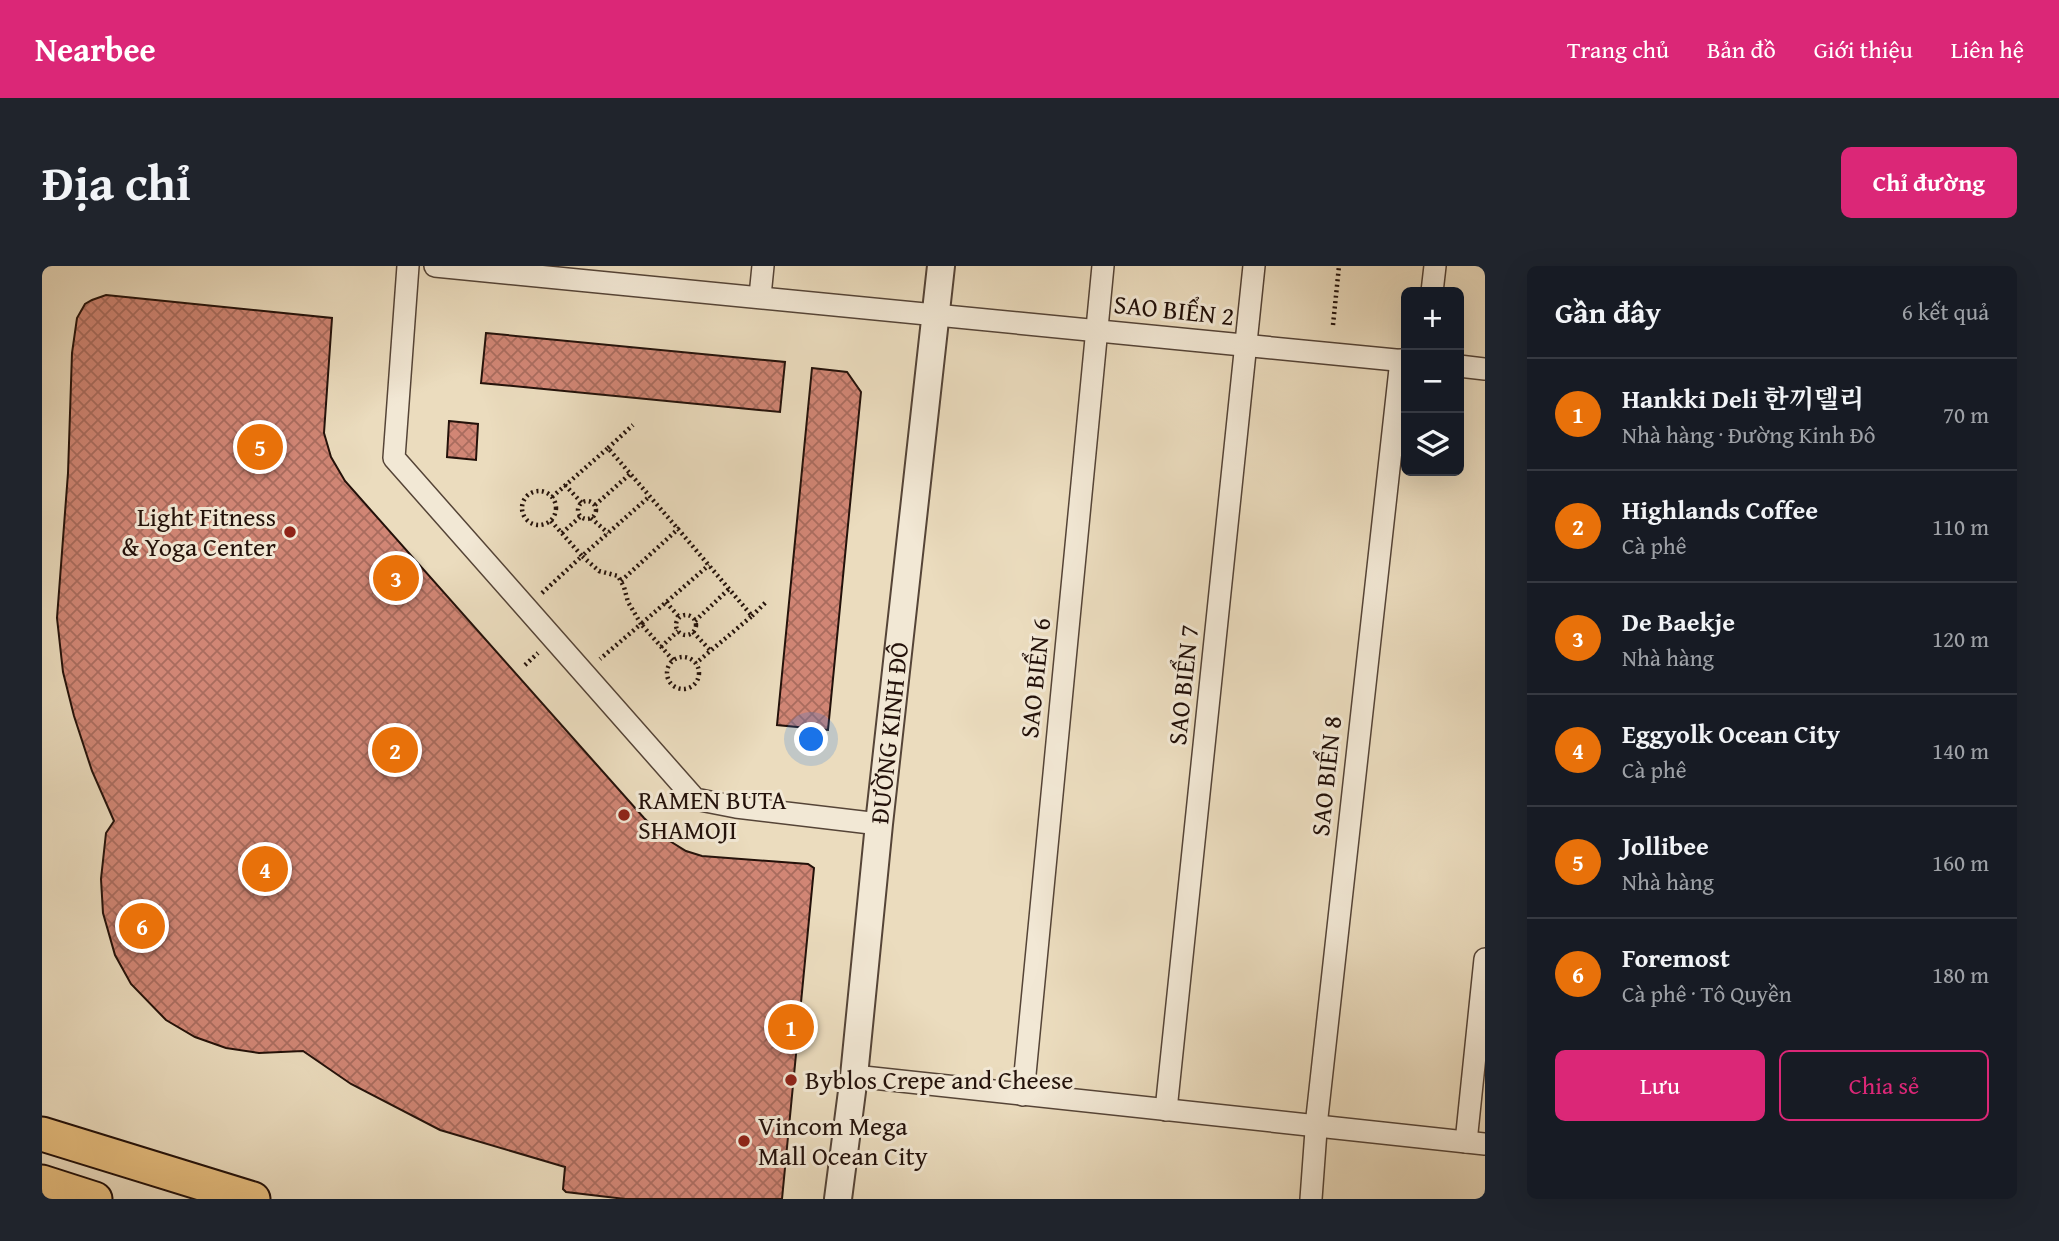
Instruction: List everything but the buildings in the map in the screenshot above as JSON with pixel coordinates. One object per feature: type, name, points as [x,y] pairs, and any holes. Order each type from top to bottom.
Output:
[{"type":"main road","points":[[42,1133],[254,1199]]},
{"type":"main road","points":[[42,1182],[95,1199]]},
{"type":"street","points":[[408,266],[394,458],[695,799],[736,807],[879,824]]},
{"type":"street","name":"SAO BIỂN 2","points":[[435,266],[613,274],[760,296],[1401,361]]},
{"type":"street","points":[[760,296],[763,266]]},
{"type":"street","name":"ĐƯỜNG KINH ĐÔ","points":[[841,1198],[879,824],[941,266]]},
{"type":"street","name":"SAO BIỂN 6","points":[[1023,1094],[1103,266]]},
{"type":"street","name":"SAO BIỂN 7","points":[[1166,1110],[1254,266]]},
{"type":"street","points":[[1433,287],[1435,266]]},
{"type":"street","points":[[1464,367],[1485,369]]},
{"type":"street","name":"SAO BIỂN 8","points":[[1311,1199],[1316,1126],[1401,387]]},
{"type":"street","points":[[854,1076],[1475,1143],[1485,959]]},
{"type":"path","points":[[1333,326],[1339,266]]},
{"type":"path","points":[[552,497],[633,425]]},
{"type":"path","points":[[608,448],[752,616]]},
{"type":"path","points":[[595,505],[630,474]]},
{"type":"path","points":[[565,485],[582,503]]},
{"type":"path","points":[[542,491],[552,497],[556,507],[551,521],[540,525],[529,522],[522,507],[526,496],[542,491]]},
{"type":"path","points":[[526,607],[650,496]]},
{"type":"path","points":[[592,518],[581,516],[579,508],[582,503],[588,501],[595,505]]},
{"type":"path","points":[[592,518],[596,511],[595,505]]},
{"type":"path","points":[[562,533],[581,516]]},
{"type":"path","points":[[592,518],[608,533]]},
{"type":"path","points":[[551,521],[582,556],[599,570],[618,576],[628,602],[641,624],[673,660]]},
{"type":"path","points":[[621,581],[678,529]]},
{"type":"path","points":[[584,673],[709,565]]},
{"type":"path","points":[[695,621],[729,589]]},
{"type":"path","points":[[666,602],[680,618]]},
{"type":"path","points":[[696,663],[766,602]]},
{"type":"path","points":[[688,615],[695,621],[693,632],[687,635],[678,631],[677,622],[680,618],[688,615]]},
{"type":"path","points":[[661,647],[678,631]]},
{"type":"path","points":[[693,632],[710,650]]},
{"type":"path","points":[[682,656],[696,663],[699,678],[692,687],[681,689],[671,684],[666,674],[673,660],[682,656]]},
{"type":"place","name":"Jollibee","points":[[260,447]]},
{"type":"place","name":"Light Fitness & Yoga Center","points":[[290,532]]},
{"type":"place","name":"De Baekje","points":[[396,578]]},
{"type":"place","name":"Highlands Coffee","points":[[395,750]]},
{"type":"place","name":"RAMEN BUTA SHAMOJI","points":[[624,815]]},
{"type":"place","name":"Eggyolk Ocean City","points":[[265,869]]},
{"type":"place","name":"Foremost","points":[[142,926]]},
{"type":"place","name":"Hankki Deli 한끼델리","points":[[791,1027]]},
{"type":"place","name":"Byblos Crepe and Cheese","points":[[791,1080]]},
{"type":"place","name":"Vincom Mega Mall Ocean City","points":[[744,1141]]}]
